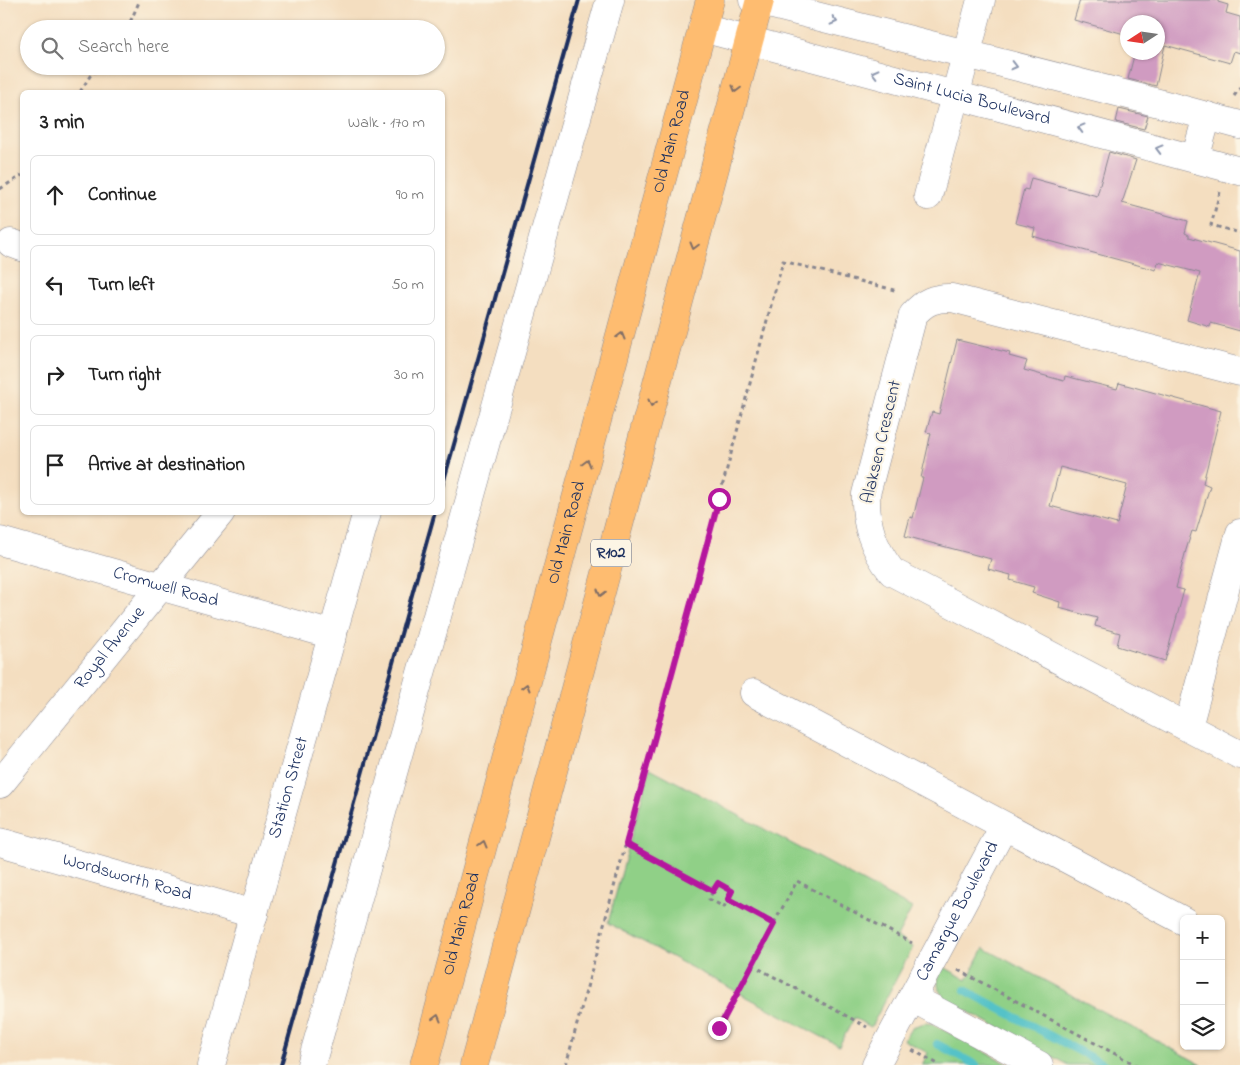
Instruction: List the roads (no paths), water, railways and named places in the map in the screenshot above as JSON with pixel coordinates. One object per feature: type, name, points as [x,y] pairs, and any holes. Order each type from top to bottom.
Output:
[{"type":"main road","name":"Old Main Road","points":[[424,1065],[710,0]]},
{"type":"main road","name":"R102","points":[[474,1065],[748,42],[757,1]]},
{"type":"street","points":[[312,1065],[610,0]]},
{"type":"street","points":[[928,196],[981,0]]},
{"type":"street","points":[[757,1],[1240,125]]},
{"type":"street","name":"Saint Lucia Boulevard","points":[[702,28],[748,42],[1240,171]]},
{"type":"street","points":[[1195,159],[1207,116]]},
{"type":"street","name":"Alaksen Crescent","points":[[1240,372],[952,298],[940,297],[920,307],[914,315],[866,494],[865,516],[870,536],[881,558],[892,572],[1240,755]]},
{"type":"street","name":"Royal Avenue","points":[[0,784],[219,515]]},
{"type":"street","name":"Station Street","points":[[211,1065],[366,515]]},
{"type":"street","points":[[1188,728],[1240,532]]},
{"type":"street","name":"Cromwell Road","points":[[0,541],[332,636]]},
{"type":"street","points":[[754,693],[1180,920]]},
{"type":"street","name":"Camargue Boulevard","points":[[876,1065],[1004,826]]},
{"type":"street","name":"Wordsworth Road","points":[[0,842],[254,914]]},
{"type":"street","name":"Camargue Boulevard","points":[[912,998],[1040,1065]]},
{"type":"waterway","points":[[965,990],[1105,1065]]},
{"type":"waterway","points":[[937,1044],[976,1065]]},
{"type":"railway","points":[[445,476],[579,0]]},
{"type":"railway","points":[[281,1065],[434,515]]}]
